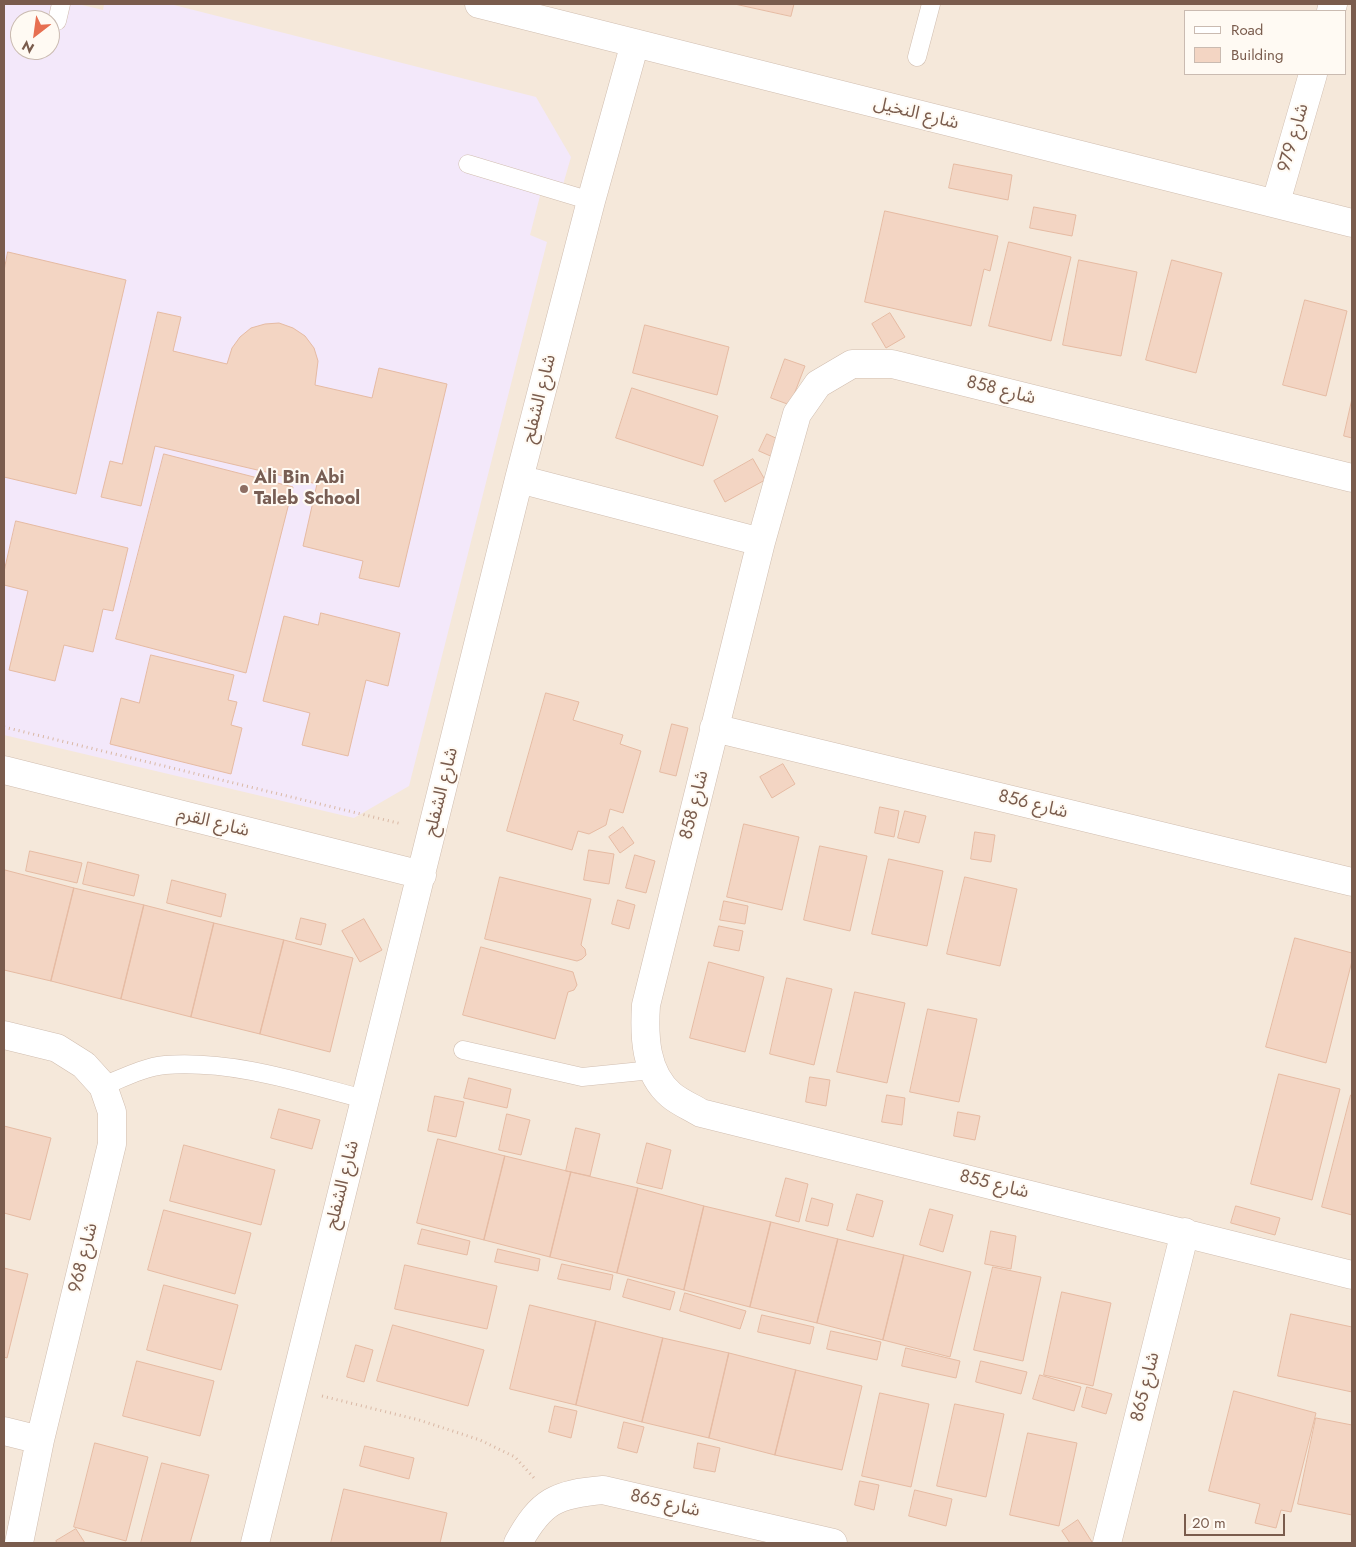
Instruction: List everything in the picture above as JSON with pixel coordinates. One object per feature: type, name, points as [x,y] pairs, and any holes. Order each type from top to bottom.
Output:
[{"type":"street","name":"شارع النخيل","points":[[479,4],[1276,202],[1352,223]]},
{"type":"street","name":"شارع الشفلح","points":[[256,1543],[364,1099],[422,875],[520,479],[591,201],[635,42]]},
{"type":"street","name":"شارع 979","points":[[1276,202],[1313,75]]},
{"type":"street","name":"شارع 858","points":[[652,1070],[644,1035],[646,1005],[761,542],[797,414],[818,384],[852,364],[892,364],[1352,478]]},
{"type":"street","points":[[520,479],[761,542]]},
{"type":"street","name":"شارع 856","points":[[714,728],[1352,882]]},
{"type":"street","name":"شارع القرم","points":[[4,770],[422,875]]},
{"type":"street","name":"شارع 968","points":[[4,1034],[56,1048],[84,1064],[103,1086],[112,1112],[112,1144],[40,1440],[19,1543]]},
{"type":"street","name":"شارع 855","points":[[652,1070],[670,1095],[701,1113],[1352,1275]]},
{"type":"street","name":"شارع 865","points":[[1107,1543],[1185,1232]]},
{"type":"street","points":[[4,1432],[40,1440]]},
{"type":"street","name":"شارع 865","points":[[518,1543],[528,1525],[546,1503],[574,1492],[603,1490],[833,1543]]},
{"type":"lane","points":[[917,57],[931,4]]},
{"type":"lane","points":[[468,164],[591,201]]},
{"type":"lane","points":[[463,1050],[582,1077],[652,1070]]},
{"type":"lane","points":[[103,1086],[133,1073],[164,1066],[235,1067],[364,1099]]},
{"type":"path","points":[[4,727],[404,824]]},
{"type":"path","points":[[293,1389],[419,1420],[480,1440],[515,1457],[537,1482],[546,1503]]},
{"type":"shaded area","points":[[4,4],[1352,4],[1352,1543],[4,1543]]},
{"type":"shaded area","name":"Ali Bin Abi Taleb School","points":[[4,4],[78,4],[103,10],[104,4],[170,4],[536,97],[571,157],[560,195],[541,192],[530,235],[547,242],[409,786],[354,818],[4,735]]},
{"type":"building","points":[[735,4],[794,4],[791,16]]},
{"type":"building","points":[[954,164],[1012,175],[1008,200],[949,188]]},
{"type":"building","points":[[1034,207],[1076,215],[1072,236],[1030,228]]},
{"type":"building","points":[[885,211],[998,236],[990,271],[984,269],[971,326],[865,302]]},
{"type":"building","points":[[1009,242],[1071,257],[1051,341],[989,326]]},
{"type":"building","points":[[8,252],[126,280],[76,494],[4,477],[4,271]]},
{"type":"building","points":[[1079,260],[1137,272],[1121,356],[1063,345]]},
{"type":"building","points":[[1172,260],[1222,273],[1196,373],[1146,360]]},
{"type":"building","points":[[1305,300],[1347,311],[1326,396],[1283,385]]},
{"type":"building","points":[[158,312],[181,317],[173,351],[227,364],[232,348],[240,337],[251,328],[279,323],[293,328],[305,336],[314,348],[318,361],[315,385],[372,398],[379,368],[447,384],[399,587],[359,578],[363,561],[303,546],[317,484],[155,446],[141,506],[101,497],[110,461],[122,464]]},
{"type":"building","points":[[890,313],[905,337],[886,348],[872,324]]},
{"type":"building","points":[[645,325],[729,347],[717,395],[633,373]]},
{"type":"building","points":[[785,359],[805,366],[790,405],[771,398]]},
{"type":"building","points":[[632,388],[718,416],[703,466],[616,438]]},
{"type":"building","points":[[1352,399],[1352,438],[1344,436]]},
{"type":"building","points":[[767,434],[782,441],[775,458],[759,451]]},
{"type":"building","points":[[164,454],[293,487],[246,673],[116,639]]},
{"type":"building","points":[[753,459],[765,480],[725,502],[714,481]]},
{"type":"building","points":[[16,521],[128,548],[113,611],[103,609],[93,652],[64,645],[55,681],[9,670],[28,591],[4,585],[4,572]]},
{"type":"building","points":[[321,613],[400,633],[388,686],[366,680],[348,756],[302,745],[310,713],[263,701],[284,616],[318,625]]},
{"type":"building","points":[[151,655],[234,675],[228,700],[237,702],[231,725],[242,728],[231,774],[110,744],[121,698],[139,703]]},
{"type":"building","points":[[546,693],[579,702],[573,720],[623,735],[620,744],[641,751],[623,813],[610,809],[606,825],[589,834],[578,831],[572,850],[507,831]]},
{"type":"building","points":[[672,724],[688,728],[676,776],[660,772]]},
{"type":"building","points":[[783,764],[795,784],[772,798],[760,777]]},
{"type":"building","points":[[880,807],[899,811],[894,837],[875,833]]},
{"type":"building","points":[[905,811],[926,816],[919,843],[898,838]]},
{"type":"building","points":[[744,824],[799,837],[782,910],[727,897]]},
{"type":"building","points":[[623,827],[634,843],[620,853],[609,837]]},
{"type":"building","points":[[975,832],[995,835],[991,862],[971,859]]},
{"type":"building","points":[[820,846],[867,856],[850,931],[804,920]]},
{"type":"building","points":[[589,850],[614,854],[609,884],[584,880]]},
{"type":"building","points":[[30,851],[82,863],[77,883],[26,871]]},
{"type":"building","points":[[635,855],[655,861],[646,893],[626,888]]},
{"type":"building","points":[[889,859],[943,871],[927,946],[872,934]]},
{"type":"building","points":[[88,862],[139,875],[134,896],[83,884]]},
{"type":"building","points":[[5,870],[74,888],[51,981],[4,970]]},
{"type":"building","points":[[500,877],[591,899],[581,945],[585,949],[586,955],[577,961],[485,939]]},
{"type":"building","points":[[965,877],[1017,889],[1000,966],[947,954]]},
{"type":"building","points":[[172,880],[226,894],[221,917],[167,903]]},
{"type":"building","points":[[74,888],[144,905],[121,999],[51,981]]},
{"type":"building","points":[[618,900],[635,905],[629,929],[612,924]]},
{"type":"building","points":[[724,901],[748,906],[745,924],[720,920]]},
{"type":"building","points":[[144,905],[214,923],[191,1017],[121,999]]},
{"type":"building","points":[[301,918],[326,924],[321,945],[296,939]]},
{"type":"building","points":[[364,919],[382,950],[360,962],[342,931]]},
{"type":"building","points":[[214,923],[284,940],[260,1034],[191,1017]]},
{"type":"building","points":[[719,926],[743,931],[739,951],[714,946]]},
{"type":"building","points":[[1295,938],[1352,953],[1352,961],[1326,1063],[1266,1047]]},
{"type":"building","points":[[284,940],[353,958],[330,1052],[260,1034]]},
{"type":"building","points":[[481,947],[573,972],[577,985],[574,990],[568,992],[555,1039],[463,1015]]},
{"type":"building","points":[[709,962],[764,977],[745,1052],[690,1038]]},
{"type":"building","points":[[787,978],[832,989],[814,1065],[770,1054]]},
{"type":"building","points":[[855,992],[905,1003],[887,1083],[837,1072]]},
{"type":"building","points":[[928,1009],[977,1019],[959,1102],[910,1092]]},
{"type":"building","points":[[1279,1074],[1340,1089],[1312,1200],[1251,1184]]},
{"type":"building","points":[[810,1077],[830,1080],[826,1106],[806,1102]]},
{"type":"building","points":[[469,1078],[511,1089],[507,1108],[464,1098]]},
{"type":"building","points":[[887,1095],[905,1098],[902,1125],[882,1122]]},
{"type":"building","points":[[1352,1095],[1352,1215],[1322,1207]]},
{"type":"building","points":[[435,1096],[464,1102],[456,1137],[428,1131]]},
{"type":"building","points":[[279,1109],[320,1120],[312,1149],[271,1138]]},
{"type":"building","points":[[958,1112],[980,1116],[975,1140],[954,1136]]},
{"type":"building","points":[[507,1114],[530,1120],[521,1155],[499,1150]]},
{"type":"building","points":[[4,1126],[51,1138],[30,1220],[4,1213]]},
{"type":"building","points":[[576,1128],[600,1134],[590,1176],[566,1171]]},
{"type":"building","points":[[438,1139],[505,1156],[484,1240],[417,1223]]},
{"type":"building","points":[[647,1143],[671,1150],[662,1189],[637,1183]]},
{"type":"building","points":[[184,1145],[275,1170],[261,1225],[170,1201]]},
{"type":"building","points":[[505,1156],[571,1172],[550,1257],[484,1240]]},
{"type":"building","points":[[571,1172],[638,1188],[617,1273],[550,1257]]},
{"type":"building","points":[[786,1178],[808,1184],[799,1222],[776,1216]]},
{"type":"building","points":[[638,1188],[704,1206],[684,1290],[617,1273]]},
{"type":"building","points":[[857,1194],[883,1201],[873,1237],[847,1230]]},
{"type":"building","points":[[812,1198],[833,1204],[828,1226],[806,1221]]},
{"type":"building","points":[[704,1206],[771,1222],[750,1307],[684,1290]]},
{"type":"building","points":[[1236,1206],[1280,1218],[1275,1235],[1231,1223]]},
{"type":"building","points":[[930,1209],[953,1215],[943,1252],[920,1245]]},
{"type":"building","points":[[164,1210],[251,1233],[235,1294],[148,1270]]},
{"type":"building","points":[[771,1222],[838,1239],[817,1323],[750,1307]]},
{"type":"building","points":[[422,1229],[470,1241],[467,1255],[418,1244]]},
{"type":"building","points":[[991,1231],[1016,1236],[1011,1269],[985,1264]]},
{"type":"building","points":[[838,1239],[904,1255],[883,1340],[817,1323]]},
{"type":"building","points":[[498,1249],[540,1259],[538,1271],[495,1262]]},
{"type":"building","points":[[904,1255],[971,1272],[950,1357],[883,1340]]},
{"type":"building","points":[[562,1264],[613,1275],[610,1290],[558,1279]]},
{"type":"building","points":[[405,1265],[497,1286],[487,1329],[395,1309]]},
{"type":"building","points":[[993,1267],[1041,1277],[1023,1361],[974,1350]]},
{"type":"building","points":[[4,1268],[28,1274],[7,1358],[4,1357]]},
{"type":"building","points":[[628,1279],[675,1292],[670,1310],[623,1297]]},
{"type":"building","points":[[164,1285],[238,1305],[221,1370],[147,1350]]},
{"type":"building","points":[[1062,1292],[1111,1303],[1093,1386],[1044,1375]]},
{"type":"building","points":[[685,1293],[746,1311],[740,1329],[680,1311]]},
{"type":"building","points":[[530,1305],[596,1321],[576,1405],[510,1389]]},
{"type":"building","points":[[1291,1314],[1352,1327],[1352,1392],[1278,1376]]},
{"type":"building","points":[[762,1315],[814,1327],[810,1344],[758,1332]]},
{"type":"building","points":[[596,1321],[663,1338],[642,1422],[576,1405]]},
{"type":"building","points":[[393,1325],[484,1350],[468,1406],[377,1381]]},
{"type":"building","points":[[831,1331],[881,1342],[877,1360],[827,1349]]},
{"type":"building","points":[[663,1338],[729,1353],[709,1438],[642,1422]]},
{"type":"building","points":[[356,1345],[373,1350],[364,1382],[347,1377]]},
{"type":"building","points":[[906,1348],[960,1361],[956,1378],[902,1366]]},
{"type":"building","points":[[729,1353],[796,1370],[775,1455],[709,1438]]},
{"type":"building","points":[[137,1361],[214,1381],[200,1436],[123,1416]]},
{"type":"building","points":[[981,1361],[1027,1372],[1021,1394],[976,1382]]},
{"type":"building","points":[[796,1370],[862,1386],[842,1470],[775,1455]]},
{"type":"building","points":[[1040,1375],[1081,1387],[1074,1411],[1033,1399]]},
{"type":"building","points":[[1087,1387],[1112,1394],[1106,1414],[1082,1407]]},
{"type":"building","points":[[1234,1391],[1316,1413],[1291,1512],[1281,1510],[1276,1528],[1255,1523],[1260,1504],[1209,1491]]},
{"type":"building","points":[[880,1393],[929,1404],[911,1487],[862,1476]]},
{"type":"building","points":[[955,1404],[1004,1414],[986,1497],[937,1486]]},
{"type":"building","points":[[555,1406],[577,1411],[571,1438],[549,1432]]},
{"type":"building","points":[[1316,1418],[1352,1425],[1352,1515],[1298,1504]]},
{"type":"building","points":[[624,1422],[644,1427],[637,1453],[618,1448]]},
{"type":"building","points":[[1028,1433],[1077,1443],[1059,1526],[1010,1515]]},
{"type":"building","points":[[95,1443],[148,1457],[126,1541],[74,1527]]},
{"type":"building","points":[[698,1443],[720,1448],[715,1472],[694,1468]]},
{"type":"building","points":[[365,1446],[414,1458],[409,1479],[360,1466]]},
{"type":"building","points":[[162,1463],[209,1475],[190,1543],[141,1543]]},
{"type":"building","points":[[860,1481],[879,1485],[874,1510],[855,1505]]},
{"type":"building","points":[[344,1489],[447,1513],[440,1543],[331,1543]]},
{"type":"building","points":[[915,1490],[952,1499],[946,1526],[909,1516]]},
{"type":"building","points":[[1078,1520],[1091,1543],[1070,1543],[1062,1531]]},
{"type":"building","points":[[76,1529],[85,1543],[57,1543],[56,1541]]},
{"type":"place","name":"Ali Bin Abi Taleb School","points":[[244,489]]}]
